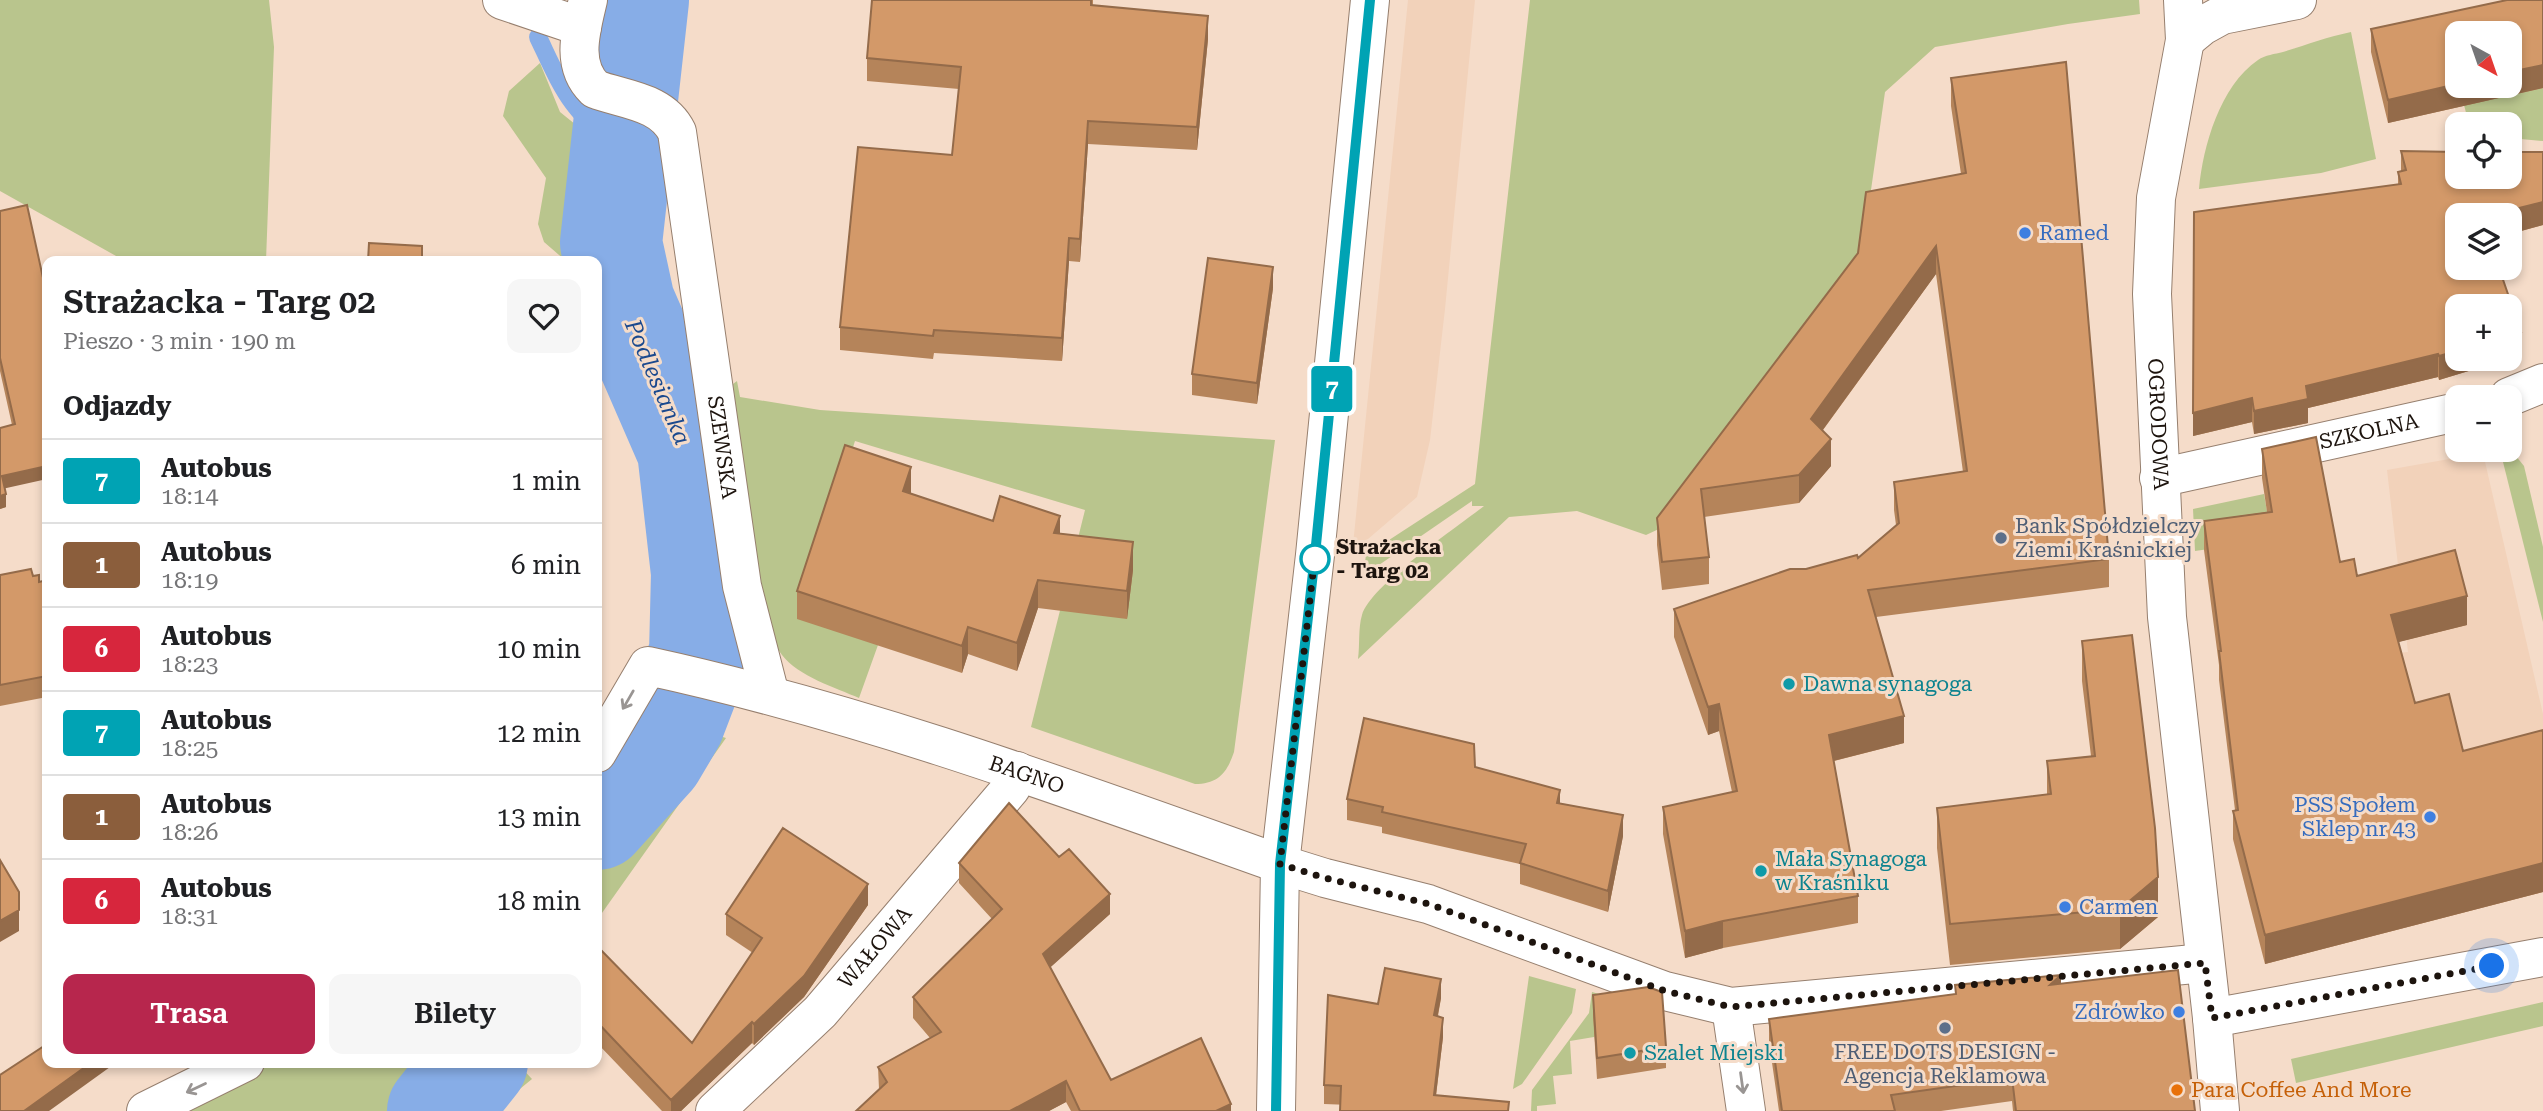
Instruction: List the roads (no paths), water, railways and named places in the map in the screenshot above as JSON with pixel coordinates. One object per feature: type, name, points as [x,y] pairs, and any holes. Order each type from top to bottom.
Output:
[{"type":"street","name":"SZEWSKA","points":[[502,0],[585,13],[579,57],[587,81],[595,89],[659,111],[673,124],[677,132],[741,586],[770,695]]},
{"type":"street","points":[[1276,1111],[1280,864],[1314,568],[1370,0]]},
{"type":"street","name":"OGRODOWA","points":[[2183,0],[2185,40],[2156,198],[2152,294],[2167,617],[2220,1111]]},
{"type":"street","points":[[2185,40],[2222,15],[2297,0]]},
{"type":"street","points":[[2522,392],[2543,383]]},
{"type":"street","name":"SZKOLNA","points":[[2159,478],[2445,415]]},
{"type":"street","points":[[602,744],[648,666],[770,695]]},
{"type":"street","name":"BAGNO","points":[[770,695],[1017,771],[1280,864],[1429,904],[1665,991],[1731,1007],[2205,963]]},
{"type":"street","name":"WAŁOWA","points":[[715,1111],[820,1012],[1011,788],[1017,771]]},
{"type":"street","points":[[2212,1018],[2543,957]]},
{"type":"street","points":[[1731,1007],[1746,1111]]},
{"type":"street","points":[[146,1111],[233,1068]]},
{"type":"waterway","name":"Podlesianka","points":[[602,813],[654,756],[674,722],[700,654],[702,573],[688,450],[624,303],[611,243],[638,0]]},
{"type":"waterway","points":[[538,37],[561,84],[579,111],[591,123],[621,143]]},
{"type":"waterway","name":"Podlesianka","points":[[438,1111],[472,1068]]},
{"type":"place","name":"Ramed","points":[[2025,233]]},
{"type":"place","name":"Bank Spółdzielczy Ziemi Kraśnickiej","points":[[2001,538]]},
{"type":"place","name":"Strażacka - Targ 02","points":[[1315,559]]},
{"type":"place","name":"Dawna synagoga","points":[[1789,684]]},
{"type":"place","name":"PSS Społem Sklep nr 43","points":[[2430,817]]},
{"type":"place","name":"Mała Synagoga w Kraśniku","points":[[1761,871]]},
{"type":"place","name":"Carmen","points":[[2065,907]]},
{"type":"place","name":"Zdrówko","points":[[2179,1012]]},
{"type":"place","name":"FREE DOTS DESIGN - Agencja Reklamowa","points":[[1945,1028]]},
{"type":"place","name":"Szalet Miejski","points":[[1630,1053]]},
{"type":"place","name":"Para Coffee And More","points":[[2177,1090]]}]
